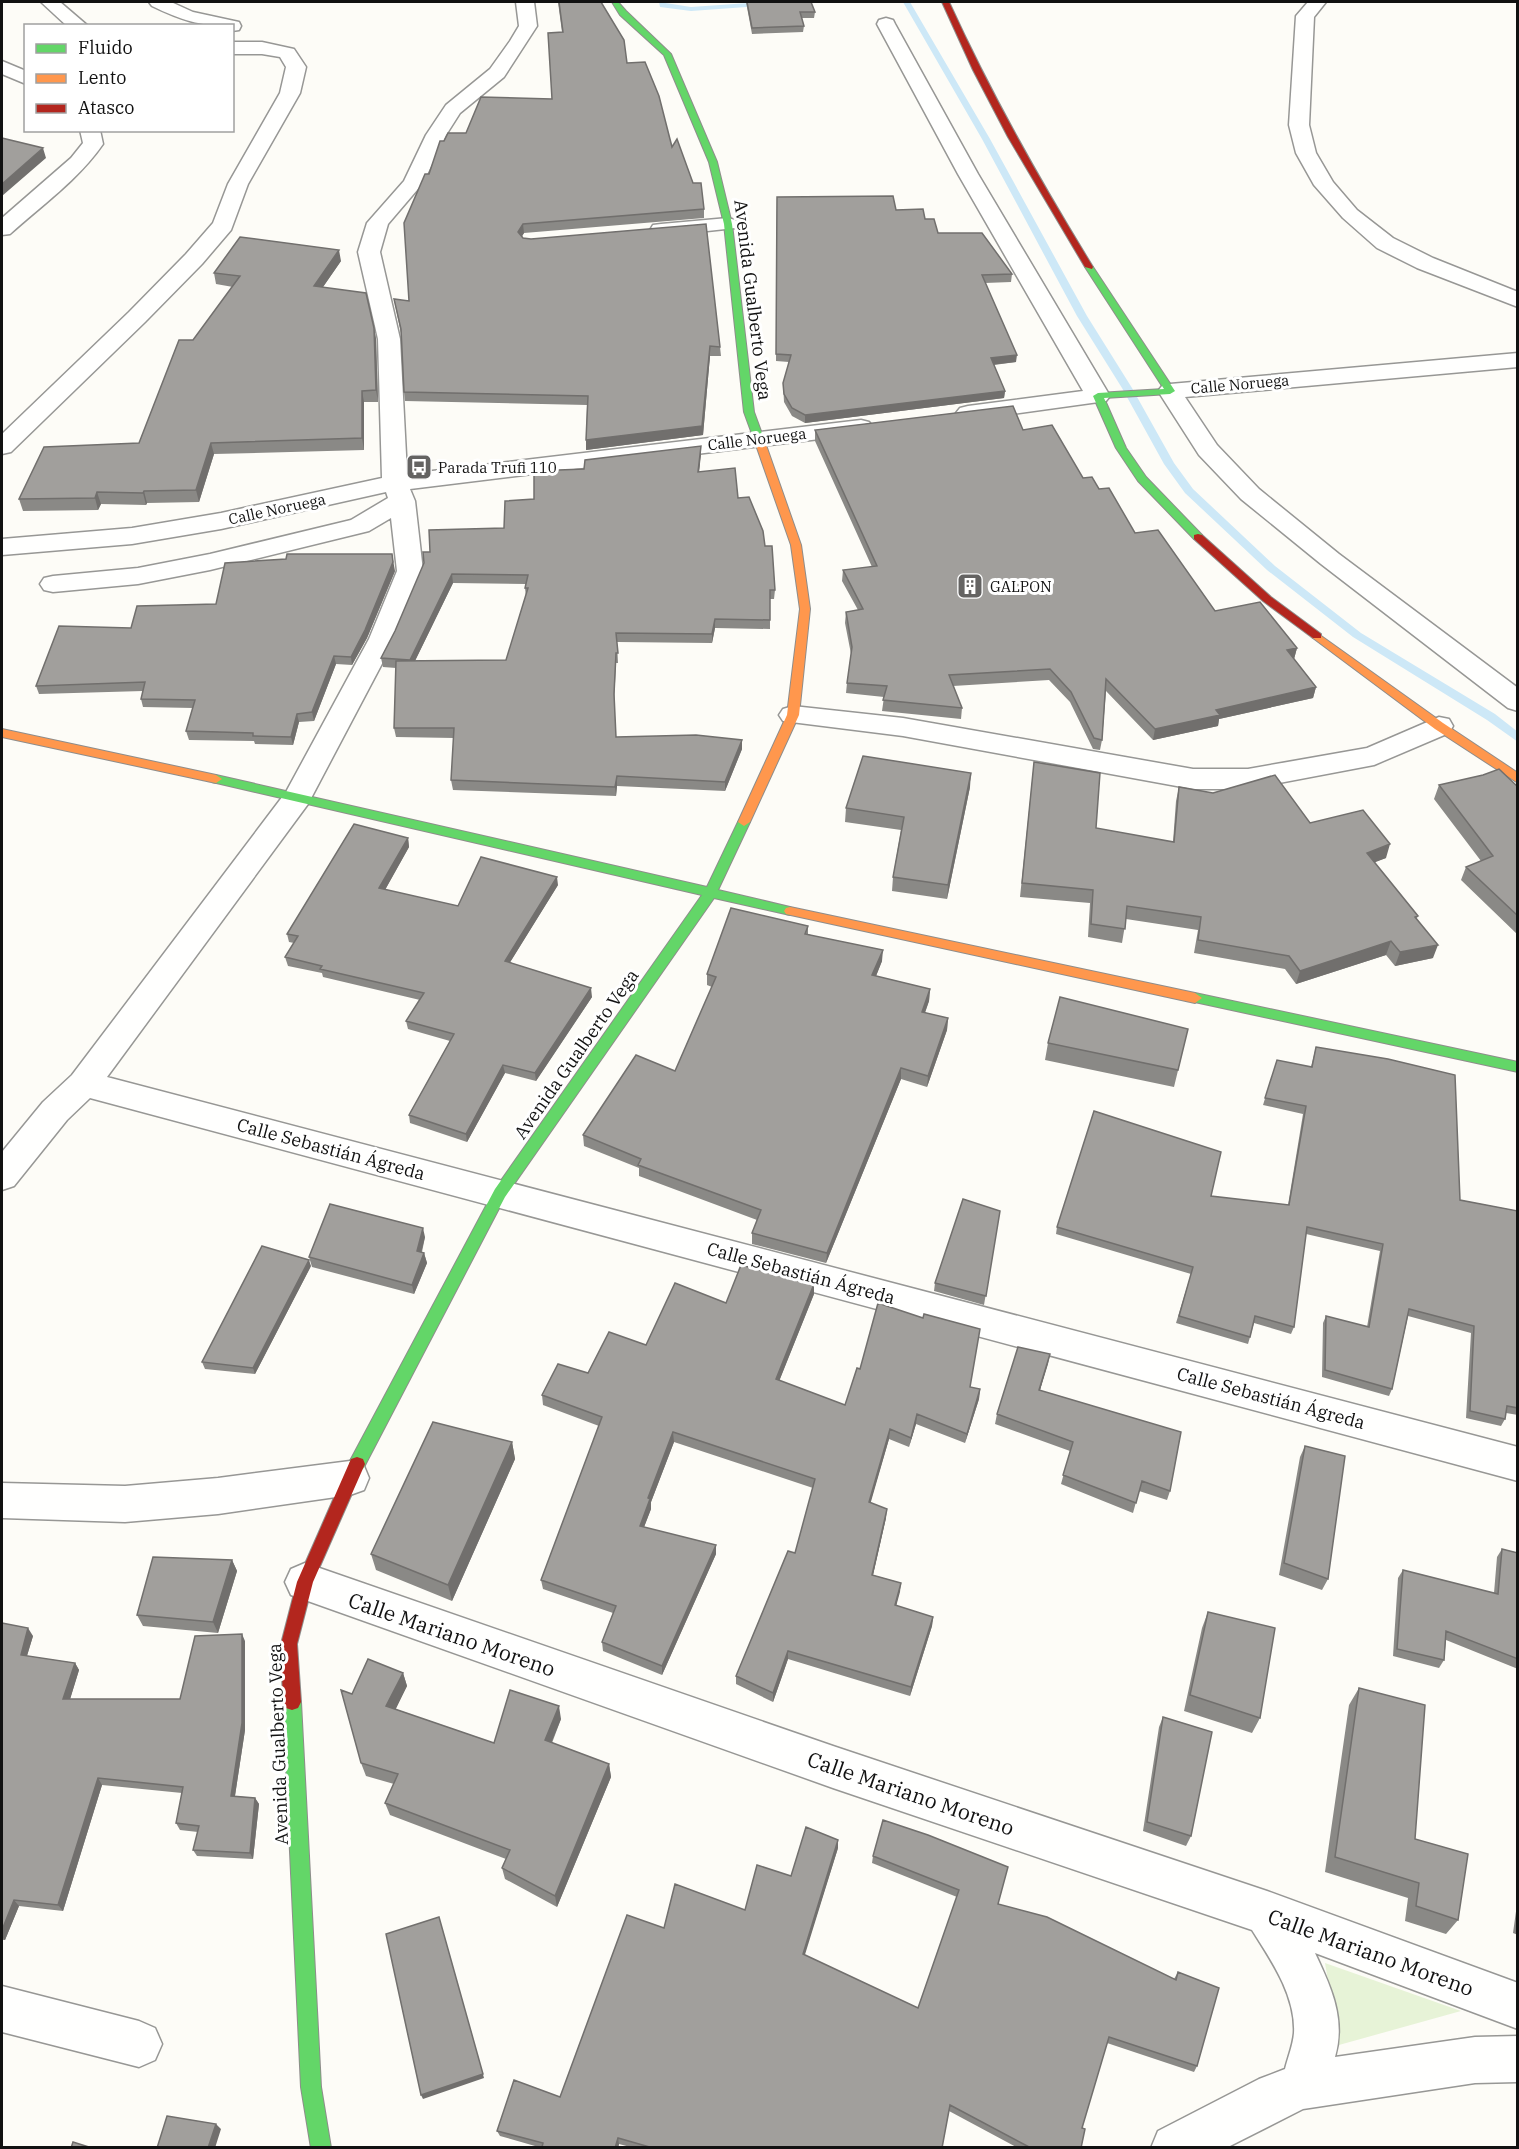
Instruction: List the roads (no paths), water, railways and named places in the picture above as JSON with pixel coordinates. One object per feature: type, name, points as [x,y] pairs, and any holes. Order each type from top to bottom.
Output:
[{"type":"street","points":[[50,2],[77,24]]},
{"type":"street","points":[[158,2],[187,16],[223,24]]},
{"type":"street","points":[[2,1176],[55,1111],[84,1084],[298,797],[382,639],[410,571],[398,492],[389,339],[369,252],[378,223],[413,183],[436,135],[453,109],[497,73],[519,42],[528,26],[525,2]]},
{"type":"street","name":"Avenida Gualberto Vega","points":[[321,2148],[311,2087],[289,1644],[305,1582],[350,1478],[500,1193],[710,894],[793,715],[805,609],[796,545],[749,412],[728,224],[713,162],[667,54],[623,14],[615,2]]},
{"type":"street","points":[[945,2],[1009,134],[1159,392],[1208,450],[1250,494],[1329,559],[1518,702]]},
{"type":"street","points":[[1317,2],[1305,16],[1299,125],[1306,153],[1324,185],[1350,214],[1385,243],[1425,263],[1518,300]]},
{"type":"street","points":[[886,24],[968,174],[1108,396],[1120,448],[1142,479],[1186,527],[1267,599],[1439,726],[1518,779]]},
{"type":"street","points":[[2,447],[137,317],[223,225],[238,184],[290,93],[296,67],[296,56],[288,43],[269,34],[234,26]]},
{"type":"street","points":[[234,48],[262,48],[287,53],[296,67]]},
{"type":"street","points":[[2,55],[24,57]]},
{"type":"street","points":[[2,67],[24,77]]},
{"type":"street","points":[[2,229],[78,162],[93,144],[90,132]]},
{"type":"street","points":[[636,232],[728,224]]},
{"type":"street","name":"Calle Noruega","points":[[946,416],[1108,396],[1518,360]]},
{"type":"street","name":"Calle Noruega","points":[[2,547],[132,536],[398,492],[760,439],[888,423]]},
{"type":"street","points":[[53,584],[138,576],[210,562],[360,526],[398,492]]},
{"type":"street","points":[[793,715],[903,727],[1193,780],[1248,779],[1374,756],[1439,726]]},
{"type":"street","points":[[2,734],[298,797],[710,894],[1518,1067]]},
{"type":"street","name":"Calle Sebastián Ágreda","points":[[84,1084],[1518,1464]]},
{"type":"street","points":[[2,1501],[125,1504],[218,1496],[350,1478]]},
{"type":"street","name":"Calle Mariano Moreno","points":[[305,1582],[833,1767],[1267,1913],[1518,2006]]},
{"type":"street","points":[[1267,1913],[1290,1949],[1308,1993],[1318,2028],[1303,2085]]},
{"type":"street","points":[[2,2009],[139,2044]]},
{"type":"street","points":[[1175,2148],[1265,2101],[1303,2085],[1475,2060],[1518,2059]]},
{"type":"waterway","points":[[662,2],[663,5],[691,9],[787,2]]},
{"type":"waterway","points":[[906,2],[986,139],[1082,316],[1127,388],[1169,464],[1189,491],[1271,568],[1357,635],[1491,717],[1518,738]]},
{"type":"place","name":"Parada Trufi 110","points":[[419,467]]},
{"type":"place","name":"GALPON","points":[[970,586]]}]
